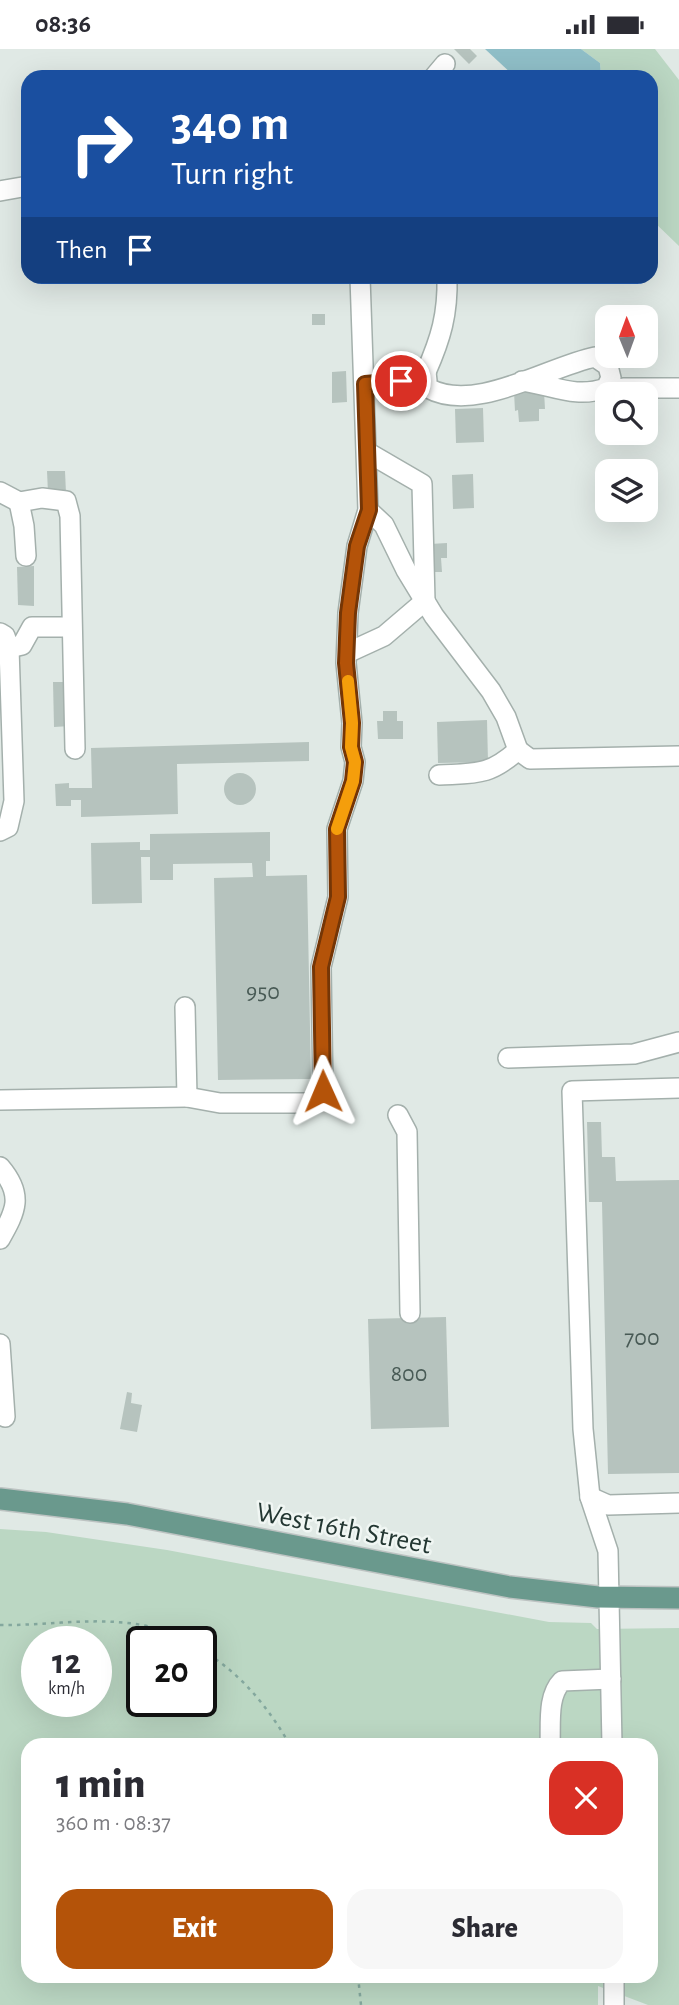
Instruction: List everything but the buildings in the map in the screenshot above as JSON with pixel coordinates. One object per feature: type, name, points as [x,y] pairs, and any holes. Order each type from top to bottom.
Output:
[{"type":"main road","name":"West 16th Street","points":[[0,1499],[127,1514],[510,1587],[610,1597],[679,1598]]},
{"type":"street","points":[[0,191],[21,186]]},
{"type":"street","points":[[0,1100],[187,1097],[220,1103],[312,1103],[323,1091],[321,967],[338,897],[337,829],[353,781],[355,762],[351,747],[348,613],[357,546],[369,510],[360,284]]},
{"type":"street","points":[[425,381],[442,337],[447,284]]},
{"type":"street","points":[[365,384],[425,381],[441,395],[456,396],[503,389],[575,361],[595,357],[608,366],[612,382]]},
{"type":"street","points":[[522,381],[568,392],[595,391]]},
{"type":"street","points":[[658,387],[679,388]]},
{"type":"street","points":[[367,452],[422,484],[425,601]]},
{"type":"street","points":[[0,492],[19,502],[42,498],[66,501],[70,516],[75,750]]},
{"type":"street","points":[[19,502],[26,556]]},
{"type":"street","points":[[369,510],[384,525],[425,601],[491,691],[506,717],[518,750],[530,759],[679,756]]},
{"type":"street","points":[[347,653],[384,636],[425,601]]},
{"type":"street","points":[[0,831],[8,827],[15,801],[5,641],[22,645],[32,627],[71,627]]},
{"type":"street","points":[[439,775],[484,773],[502,764],[518,750]]},
{"type":"street","points":[[185,1007],[187,1097]]},
{"type":"street","points":[[508,1058],[634,1054],[679,1042]]},
{"type":"street","points":[[612,1738],[608,1551],[590,1497],[583,1429],[572,1091],[679,1088]]},
{"type":"street","points":[[398,1115],[407,1132],[410,1313]]},
{"type":"street","points":[[0,1167],[11,1180],[15,1194],[15,1212],[0,1239]]},
{"type":"street","points":[[0,1344],[5,1417]]},
{"type":"street","points":[[590,1497],[608,1505],[679,1503]]},
{"type":"street","points":[[550,1738],[552,1705],[557,1687],[562,1681],[611,1679]]},
{"type":"street","points":[[614,1983],[614,2005]]},
{"type":"path","points":[[0,1625],[112,1620],[139,1626]]},
{"type":"path","points":[[217,1660],[244,1683],[274,1718],[286,1738]]},
{"type":"path","points":[[359,1983],[361,2005]]},
{"type":"green space","points":[[581,49],[655,49],[679,80],[679,246],[658,226],[658,70],[600,70],[600,63]]},
{"type":"green space","points":[[0,1529],[46,1532],[167,1550],[549,1622],[591,1623],[597,1629],[679,1628],[679,2005],[648,2005],[598,1986],[598,2005],[0,2005]]},
{"type":"water","points":[[485,49],[581,49],[600,63],[600,70],[508,70]]},
{"type":"slow traffic","points":[[337,829],[353,781],[355,762],[351,747],[348,681]]},
{"type":"route","points":[[323,1091],[321,967],[338,897],[337,829],[353,781],[355,762],[351,747],[352,723],[346,663],[348,613],[357,546],[369,510],[365,384],[401,381]]}]
